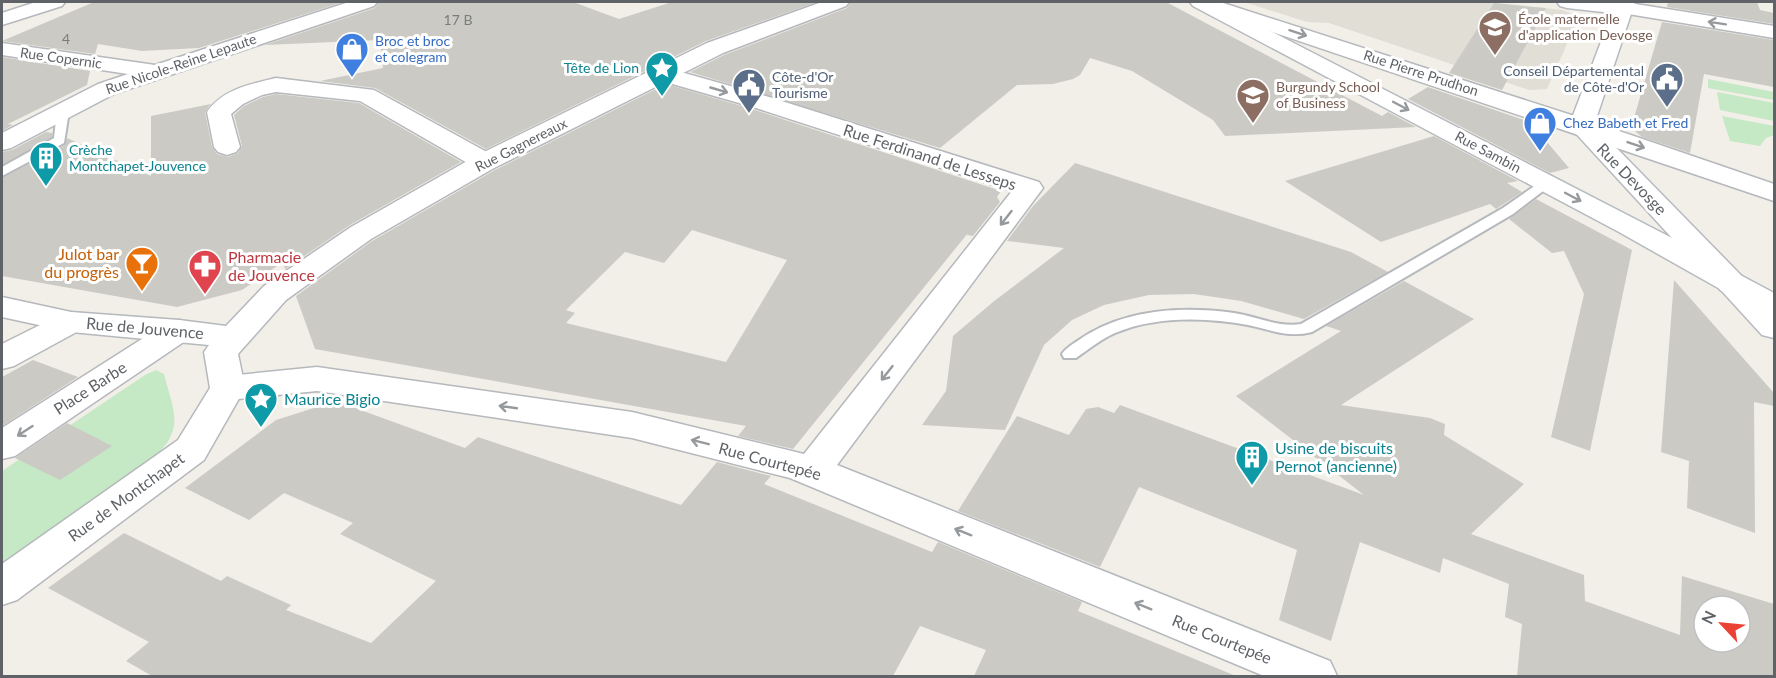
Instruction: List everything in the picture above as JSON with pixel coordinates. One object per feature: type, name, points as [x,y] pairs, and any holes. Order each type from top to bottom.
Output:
[{"type":"street","points":[[2,20],[55,2]]},
{"type":"street","name":"Rue Nicole-Reine Lepaute","points":[[2,143],[106,89],[367,2]]},
{"type":"street","name":"Rue Gagnereaux","points":[[234,338],[275,293],[361,232],[485,162],[715,48],[839,2]]},
{"type":"street","name":"Rue Pierre Prudhon","points":[[1201,2],[1581,126],[1774,193]]},
{"type":"street","name":"Rue Sambin","points":[[1201,2],[1546,182],[1774,305]]},
{"type":"street","points":[[1566,2],[1624,5],[1774,32]]},
{"type":"street","points":[[1581,126],[1624,5]]},
{"type":"street","name":"Rue Copernic","points":[[2,49],[156,72]]},
{"type":"street","name":"Rue Ferdinand de Lesseps","points":[[663,74],[761,102],[1029,188],[812,470]]},
{"type":"street","points":[[227,147],[219,112],[235,99],[254,90],[276,85],[366,95],[485,162]]},
{"type":"street","name":"Rue Devosge","points":[[1581,126],[1774,328]]},
{"type":"street","name":"Rue de Jouvence","points":[[2,307],[70,322],[179,330],[234,338]]},
{"type":"street","points":[[2,358],[70,322]]},
{"type":"street","name":"Place Barbe","points":[[2,447],[179,330]]},
{"type":"street","name":"Rue de Jouvence","points":[[228,388],[221,352],[234,338]]},
{"type":"street","name":"Rue Courtepée","points":[[228,388],[317,379],[632,425],[812,470],[1314,676]]},
{"type":"street","name":"Rue de Montchapet","points":[[2,587],[191,450],[228,388]]},
{"type":"lane","points":[[2,172],[60,140],[63,111]]},
{"type":"lane","points":[[1070,354],[1111,328],[1156,316],[1203,315],[1247,320],[1291,332],[1306,328],[1508,211],[1546,182]]},
{"type":"shaded area","name":"École maternelle d'application Devosge","points":[[1244,2],[1480,2],[1563,10],[1579,17],[1547,89],[1529,90],[1329,23],[1307,22]]},
{"type":"green space","points":[[1708,79],[1774,92],[1774,100],[1708,88]]},
{"type":"green space","points":[[1717,92],[1774,103],[1774,121],[1720,110]]},
{"type":"green space","points":[[1722,116],[1774,126],[1774,135],[1766,138],[1760,146],[1730,141]]},
{"type":"green space","points":[[156,370],[164,374],[174,418],[174,428],[164,447],[154,457],[2,563],[2,471],[145,375]]},
{"type":"building","points":[[94,2],[343,2],[199,48],[142,51],[98,44],[95,54],[2,41]]},
{"type":"building","points":[[379,2],[573,2],[619,19],[672,2],[817,2],[706,41],[486,149],[375,88],[320,81],[383,68],[380,40],[265,45],[375,8]]},
{"type":"building","points":[[851,2],[1166,2],[1382,116],[1388,112],[1416,127],[1225,136],[1213,120],[1132,71],[1090,58],[1080,75],[1073,79],[1053,84],[1017,85],[940,148],[690,72],[724,55],[847,8]]},
{"type":"building","points":[[1668,2],[1757,2],[1760,10],[1774,13],[1774,24],[1667,7]]},
{"type":"building","points":[[1494,3],[1546,8],[1502,90],[1449,73]]},
{"type":"building","name":"Conseil Départemental de Côte-d'Or","points":[[1662,22],[1774,40],[1774,87],[1704,74],[1690,153],[1642,137],[1631,128]]},
{"type":"building","points":[[2,57],[90,71],[87,85],[8,124],[13,125],[2,131]]},
{"type":"building","points":[[666,84],[752,109],[1001,191],[997,197],[1000,202],[973,236],[967,235],[968,233],[793,449],[738,436],[746,426],[315,349],[296,296],[372,241],[495,170]],"holes":[[[692,230],[787,260],[726,362],[566,323],[575,313],[566,310],[625,252],[664,263]]]},
{"type":"building","points":[[1428,87],[1530,122],[1569,168],[1550,173],[1408,99]]},
{"type":"building","points":[[276,94],[359,103],[461,162],[350,225],[285,269],[283,262],[242,290],[177,307],[2,276],[2,178],[65,145],[67,138],[151,176],[151,116],[211,104],[205,112],[212,147],[217,154],[228,157],[238,153],[242,146],[234,115],[244,106]]},
{"type":"building","points":[[46,132],[52,133],[52,137],[2,165],[2,152],[12,150]]},
{"type":"building","points":[[1434,136],[1518,181],[1507,183],[1522,192],[1496,209],[1490,204],[1381,242],[1285,181]]},
{"type":"building","points":[[1075,163],[1351,252],[1388,272],[1304,319],[1241,301],[1194,294],[1149,295],[1104,305],[1072,320],[1044,345],[1005,430],[922,425],[946,391],[953,336],[1064,248],[1007,241],[1033,206]]},
{"type":"building","points":[[1536,199],[1632,250],[1590,451],[1551,437],[1584,294],[1564,251],[1552,253],[1509,219]]},
{"type":"building","points":[[1674,280],[1774,393],[1774,406],[1754,402],[1755,533],[1687,508],[1689,461],[1661,452]]},
{"type":"building","points":[[1404,281],[1474,319],[1341,405],[1430,418],[1445,424],[1444,435],[1524,484],[1471,534],[1584,575],[1585,601],[1680,635],[1682,576],[1741,594],[1692,594],[1692,654],[1752,654],[1752,597],[1774,604],[1774,676],[1517,676],[1522,624],[1505,617],[1509,584],[1443,558],[1440,573],[1360,542],[1331,641],[1279,620],[1297,550],[1139,487],[1100,567],[958,511],[1017,416],[1069,435],[1086,409],[1098,407],[1114,413],[1120,405],[1364,495],[1236,396],[1341,331],[1326,326]]},
{"type":"building","points":[[33,360],[78,377],[2,426],[2,377]]},
{"type":"building","points":[[336,401],[465,448],[478,437],[681,505],[717,462],[771,476],[764,484],[932,552],[938,542],[1082,602],[1078,611],[1236,676],[974,676],[986,650],[920,626],[893,676],[152,676],[126,661],[149,642],[48,588],[124,533],[221,581],[227,576],[291,605],[286,610],[371,643],[436,581],[340,534],[353,523],[284,493],[249,520],[185,488],[276,420]]},
{"type":"building","points":[[67,423],[112,446],[60,480],[15,458]]},
{"type":"place","name":"École maternelle d'application Devosge","points":[[1495,56]]},
{"type":"place","name":"Broc et broc et colegram","points":[[352,78]]},
{"type":"place","name":"Tête de Lion","points":[[662,97]]},
{"type":"place","name":"Conseil Départemental de Côte-d'Or","points":[[1667,108]]},
{"type":"place","name":"Côte-d'Or Tourisme","points":[[749,114]]},
{"type":"place","name":"Burgundy School of Business","points":[[1253,124]]},
{"type":"place","name":"Chez Babeth et Fred","points":[[1540,152]]},
{"type":"place","name":"Crèche Montchapet-Jouvence","points":[[46,187]]},
{"type":"place","name":"Julot bar du progrès","points":[[142,292]]},
{"type":"place","name":"Pharmacie de Jouvence","points":[[205,295]]},
{"type":"place","name":"Maurice Bigio","points":[[261,428]]},
{"type":"place","name":"Usine de biscuits Pernot (ancienne)","points":[[1252,486]]}]
